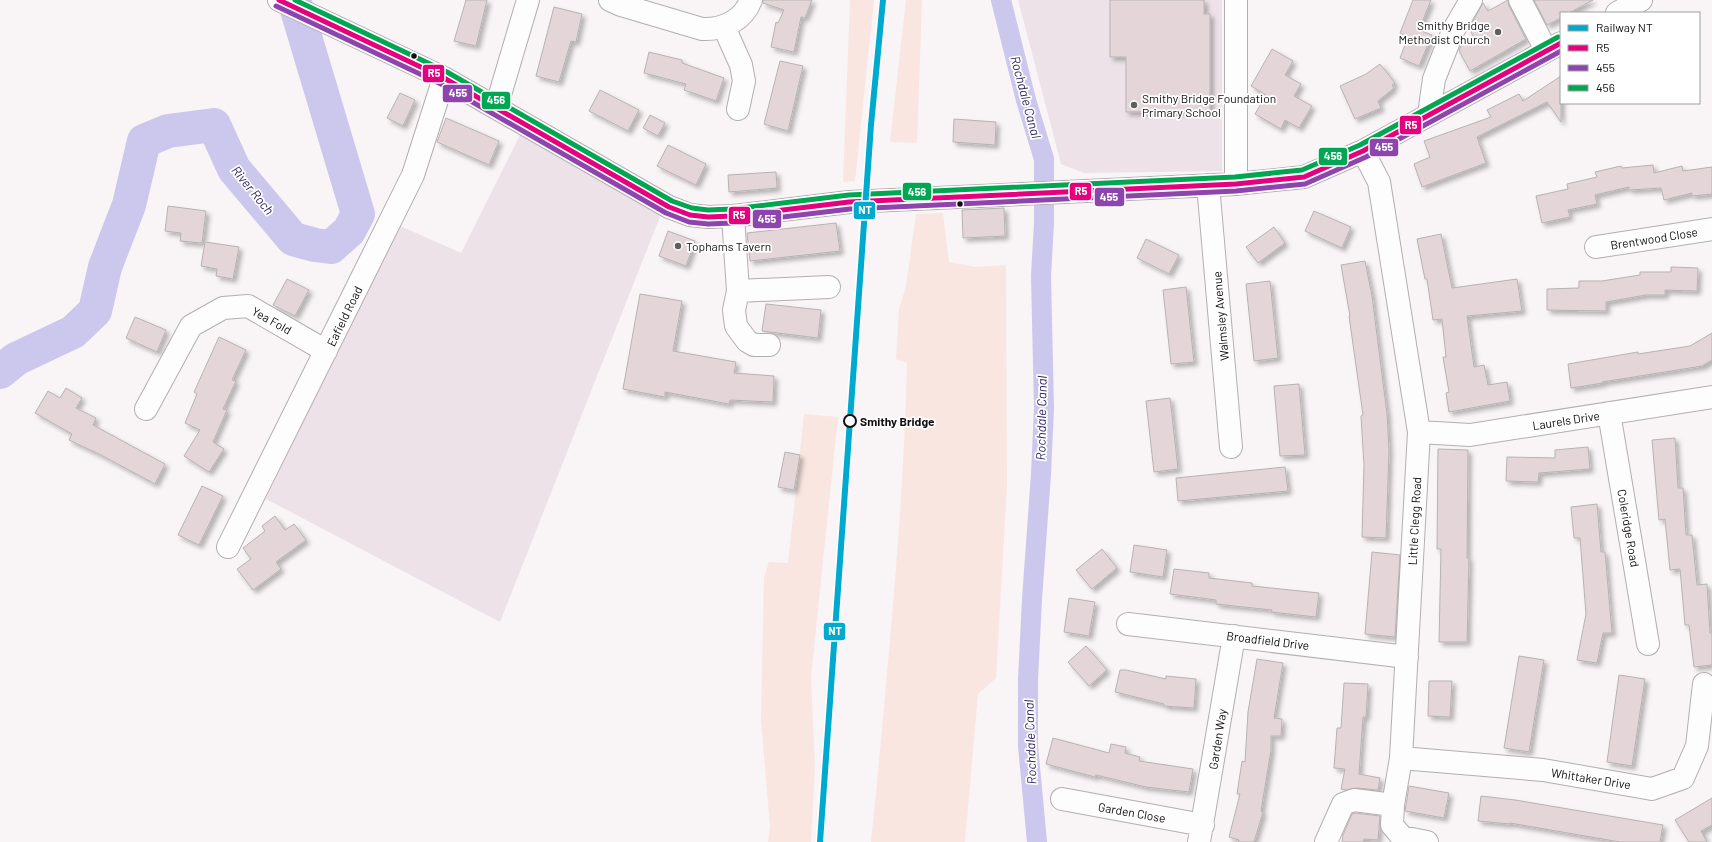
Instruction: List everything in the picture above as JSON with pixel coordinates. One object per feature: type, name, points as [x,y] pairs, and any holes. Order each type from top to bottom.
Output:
[{"type":"street","points":[[279,0],[444,78],[669,207],[690,215],[708,217],[734,216],[849,202],[1208,184],[1236,184],[1304,177],[1363,151],[1554,47],[1520,0]]},
{"type":"street","points":[[496,108],[528,0]]},
{"type":"street","points":[[610,0],[702,29],[724,27],[737,19],[748,7],[750,0]]},
{"type":"street","points":[[1236,0],[1236,184]]},
{"type":"street","points":[[1429,114],[1434,79],[1453,31],[1471,0]]},
{"type":"street","points":[[1618,12],[1641,0]]},
{"type":"street","points":[[724,27],[740,65],[744,81],[738,109]]},
{"type":"street","name":"Eafield Road","points":[[228,547],[413,175],[444,78]]},
{"type":"street","name":"Little Clegg Road","points":[[1363,151],[1379,182],[1419,432],[1401,758],[1392,825],[1402,837],[1427,842]]},
{"type":"street","name":"Walmsley Avenue","points":[[1208,184],[1231,447]]},
{"type":"street","points":[[734,216],[738,291],[734,310],[736,326],[747,341],[754,345],[769,345]]},
{"type":"street","name":"Brentwood Close","points":[[1596,247],[1712,229]]},
{"type":"street","points":[[738,291],[829,287]]},
{"type":"street","name":"Yea Fold","points":[[146,409],[191,326],[222,308],[248,306],[326,351]]},
{"type":"street","name":"Laurels Drive","points":[[1419,432],[1470,434],[1712,396]]},
{"type":"street","name":"Coleridge Road","points":[[1609,413],[1648,644]]},
{"type":"street","name":"Broadfield Drive","points":[[1128,624],[1407,657]]},
{"type":"street","name":"Garden Way","points":[[1201,833],[1234,636]]},
{"type":"street","name":"Whittaker Drive","points":[[1401,758],[1543,770],[1652,789],[1683,778],[1697,746],[1704,684]]},
{"type":"street","name":"Garden Close","points":[[1062,799],[1201,833]]},
{"type":"street","points":[[1326,842],[1343,804],[1354,800],[1394,805]]},
{"type":"shaded area","points":[[850,0],[874,0],[855,181],[843,182]]},
{"type":"shaded area","points":[[906,0],[922,0],[917,143],[890,142]]},
{"type":"shaded area","name":"Smithy Bridge Foundation Primary School","points":[[1018,0],[1222,0],[1222,171],[1084,173],[1061,164]]},
{"type":"shaded area","points":[[522,131],[663,209],[500,622],[266,499],[396,224],[461,253]]},
{"type":"shaded area","points":[[943,213],[949,262],[975,267],[1006,265],[1007,485],[996,678],[978,694],[965,842],[871,842],[893,605],[903,467],[907,363],[896,359],[899,309],[906,286],[916,214]]},
{"type":"shaded area","points":[[804,414],[838,417],[811,677],[815,767],[811,842],[768,842],[770,826],[761,720],[764,577],[769,562],[788,563]]},
{"type":"building","points":[[466,0],[487,0],[476,46],[454,41]]},
{"type":"building","points":[[763,0],[812,0],[805,18],[801,17],[794,52],[771,47],[776,22],[778,23],[784,10],[763,3]]},
{"type":"building","points":[[1110,0],[1204,0],[1204,14],[1210,14],[1210,111],[1126,112],[1126,57],[1110,57]]},
{"type":"building","points":[[1413,0],[1431,0],[1419,30],[1432,35],[1419,66],[1400,58],[1408,37],[1400,33]]},
{"type":"building","name":"Smithy Bridge Methodist Church","points":[[1508,0],[1509,6],[1526,39],[1470,71],[1459,51],[1461,45],[1474,38],[1469,28],[1483,3],[1488,11]]},
{"type":"building","points":[[1534,0],[1593,0],[1571,12],[1560,12],[1560,18],[1547,25]]},
{"type":"building","points":[[554,7],[582,14],[576,42],[571,41],[559,82],[536,76]]},
{"type":"building","points":[[1272,49],[1293,61],[1285,75],[1301,84],[1294,96],[1312,106],[1299,128],[1285,120],[1281,129],[1255,114],[1266,95],[1251,86]]},
{"type":"building","points":[[649,52],[682,60],[682,63],[724,78],[716,101],[684,90],[686,84],[644,73]]},
{"type":"building","points":[[780,61],[803,66],[788,131],[764,124]]},
{"type":"building","points":[[1380,64],[1395,83],[1392,85],[1394,88],[1378,101],[1381,108],[1355,119],[1340,86],[1366,74]]},
{"type":"building","points":[[1560,77],[1561,122],[1547,102],[1477,137],[1486,163],[1422,187],[1414,164],[1430,157],[1424,141],[1491,117],[1487,110],[1519,94],[1523,101]]},
{"type":"building","points":[[600,90],[639,110],[628,131],[589,111]]},
{"type":"building","points":[[400,93],[415,100],[403,126],[387,118]]},
{"type":"building","points":[[650,115],[665,123],[658,136],[643,128]]},
{"type":"building","points":[[446,118],[499,141],[489,165],[437,142]]},
{"type":"building","points":[[954,119],[996,122],[995,145],[953,142]]},
{"type":"building","points":[[668,145],[706,164],[696,185],[657,166]]},
{"type":"building","points":[[1653,165],[1654,173],[1682,166],[1683,171],[1712,167],[1712,194],[1692,196],[1692,193],[1664,200],[1661,188],[1629,190],[1629,187],[1595,195],[1597,204],[1568,210],[1570,217],[1542,223],[1536,196],[1568,189],[1567,184],[1597,177],[1595,172],[1621,166],[1622,168]]},
{"type":"building","points":[[776,172],[777,188],[729,192],[728,175]]},
{"type":"building","points":[[168,206],[206,211],[202,243],[180,241],[181,233],[165,231]]},
{"type":"building","points":[[1004,208],[1005,236],[963,238],[962,210]]},
{"type":"building","points":[[1314,211],[1351,227],[1342,248],[1305,231]]},
{"type":"building","points":[[836,223],[840,251],[750,261],[747,233]]},
{"type":"building","points":[[1274,227],[1285,243],[1258,263],[1246,247]]},
{"type":"building","points":[[668,231],[695,241],[686,266],[659,256]]},
{"type":"building","points":[[1441,234],[1452,288],[1517,279],[1522,311],[1467,316],[1474,367],[1484,365],[1488,385],[1507,382],[1510,401],[1449,412],[1446,393],[1449,392],[1443,357],[1446,357],[1442,319],[1433,320],[1427,279],[1425,279],[1417,239]]},
{"type":"building","points":[[1146,239],[1179,255],[1169,274],[1137,258]]},
{"type":"building","points":[[205,242],[239,247],[233,279],[216,276],[217,269],[201,266]]},
{"type":"building","points":[[1365,261],[1372,296],[1387,414],[1389,450],[1386,538],[1362,537],[1364,465],[1361,416],[1363,415],[1350,316],[1341,265]]},
{"type":"building","points":[[1671,267],[1698,268],[1697,291],[1665,290],[1665,295],[1646,295],[1606,302],[1606,311],[1547,310],[1547,289],[1579,288],[1579,281],[1602,281],[1640,275],[1640,272],[1671,272]]},
{"type":"building","points":[[287,279],[309,290],[295,316],[273,305]]},
{"type":"building","points":[[1270,281],[1278,358],[1254,361],[1246,284]]},
{"type":"building","points":[[1186,287],[1194,362],[1171,364],[1163,290]]},
{"type":"building","points":[[640,294],[682,301],[673,351],[736,362],[734,373],[774,376],[773,402],[730,400],[729,404],[665,392],[665,397],[623,389]]},
{"type":"building","points":[[766,304],[821,310],[818,338],[762,331]]},
{"type":"building","points":[[135,317],[166,330],[157,352],[126,338]]},
{"type":"building","points":[[1712,333],[1712,360],[1702,366],[1571,388],[1568,364],[1638,352],[1638,354],[1690,346]]},
{"type":"building","points":[[219,337],[246,350],[232,380],[236,381],[223,409],[227,410],[213,442],[224,449],[209,472],[184,456],[200,430],[185,423],[197,394],[194,392]]},
{"type":"building","points":[[1299,384],[1305,455],[1280,456],[1274,386]]},
{"type":"building","points":[[66,388],[82,398],[76,408],[96,418],[93,425],[165,464],[155,484],[101,455],[69,440],[72,434],[35,413],[48,391],[60,398]]},
{"type":"building","points":[[1170,398],[1178,469],[1154,472],[1146,401]]},
{"type":"building","points":[[1675,438],[1678,488],[1683,488],[1686,535],[1692,535],[1697,585],[1707,584],[1710,633],[1712,633],[1712,665],[1694,667],[1689,625],[1685,625],[1680,569],[1670,570],[1665,519],[1659,520],[1652,440]]},
{"type":"building","points":[[1588,447],[1590,469],[1539,473],[1538,482],[1506,481],[1507,457],[1555,458],[1555,450]]},
{"type":"building","points":[[1438,449],[1468,450],[1467,558],[1469,558],[1467,642],[1439,642],[1441,549],[1437,549]]},
{"type":"building","points":[[785,452],[800,455],[794,490],[778,487]]},
{"type":"building","points":[[1285,467],[1288,491],[1178,501],[1176,478]]},
{"type":"building","points":[[202,486],[223,496],[199,545],[178,535]]},
{"type":"building","points":[[1597,504],[1601,552],[1605,552],[1612,633],[1603,633],[1597,663],[1577,660],[1586,614],[1580,538],[1574,538],[1571,507]]},
{"type":"building","points":[[275,516],[285,530],[294,524],[306,540],[276,562],[281,569],[253,590],[237,569],[251,559],[243,548],[265,531],[262,526]]},
{"type":"building","points":[[1134,545],[1167,550],[1163,577],[1130,572]]},
{"type":"building","points":[[1102,549],[1117,568],[1092,589],[1076,570]]},
{"type":"building","points":[[1372,552],[1400,555],[1395,637],[1365,634]]},
{"type":"building","points":[[1174,569],[1209,573],[1209,578],[1252,583],[1252,586],[1319,593],[1316,617],[1271,612],[1272,610],[1216,604],[1216,600],[1170,594]]},
{"type":"building","points":[[1069,598],[1095,602],[1089,636],[1064,632]]},
{"type":"building","points":[[1086,646],[1107,670],[1089,686],[1068,662]]},
{"type":"building","points":[[1519,656],[1544,660],[1529,752],[1504,748]]},
{"type":"building","points":[[1257,659],[1283,663],[1274,718],[1282,719],[1281,736],[1271,736],[1271,750],[1261,811],[1263,812],[1254,842],[1238,842],[1239,840],[1229,837],[1240,794],[1237,794],[1242,761],[1245,762],[1248,712]]},
{"type":"building","points":[[1120,670],[1166,679],[1166,676],[1196,679],[1194,708],[1164,706],[1164,704],[1115,692]]},
{"type":"building","points":[[1619,675],[1645,679],[1632,766],[1607,762]]},
{"type":"building","points":[[1429,681],[1452,681],[1450,717],[1428,716]]},
{"type":"building","points":[[1344,683],[1368,684],[1366,717],[1363,717],[1359,774],[1380,778],[1378,790],[1356,788],[1346,790],[1341,789],[1345,769],[1334,768],[1337,728],[1341,728]]},
{"type":"building","points":[[1053,738],[1109,753],[1111,744],[1126,747],[1125,753],[1140,757],[1139,761],[1193,769],[1189,792],[1146,787],[1096,775],[1095,777],[1046,764]]},
{"type":"building","points":[[1409,786],[1449,793],[1444,818],[1405,811]]},
{"type":"building","points":[[1481,796],[1515,800],[1663,825],[1660,842],[1620,842],[1510,823],[1478,821]]},
{"type":"building","points":[[1712,798],[1712,825],[1701,831],[1707,842],[1689,842],[1675,820]]},
{"type":"building","points":[[1355,813],[1380,816],[1378,840],[1364,839],[1363,842],[1342,842],[1343,835],[1352,814]]},
{"type":"waterway","name":"River Roch","points":[[0,372],[16,359],[73,332],[95,311],[105,267],[129,205],[144,141],[168,131],[214,125],[234,169],[293,239],[315,245],[331,247],[349,231],[358,214],[294,0]]},
{"type":"waterway","name":"Rochdale Canal","points":[[1001,0],[1026,100],[1044,159],[1044,223],[1041,276],[1044,408],[1028,680],[1028,746],[1037,842]]},
{"type":"rail line","name":"NT","points":[[820,842],[871,125],[883,0]]},
{"type":"transit line","name":"R5","points":[[279,0],[444,78],[669,207],[690,215],[708,217],[733,216],[849,202],[1236,184],[1304,177],[1363,151],[1560,44]]},
{"type":"transit line","name":"456","points":[[295,0],[447,72],[672,201],[692,208],[708,210],[732,209],[849,195],[1235,177],[1302,170],[1360,145],[1558,37]]},
{"type":"transit line","name":"455","points":[[276,6],[441,84],[666,213],[689,222],[708,224],[733,223],[850,209],[1236,191],[1305,184],[1366,157],[1560,52]]},
{"type":"place","name":"Smithy Bridge Methodist Church","points":[[1498,32]]},
{"type":"place","name":"Smithy Bridge Foundation Primary School","points":[[1134,105]]},
{"type":"place","name":"Tophams Tavern","points":[[678,246]]},
{"type":"place","name":"Smithy Bridge","points":[[850,421]]}]
